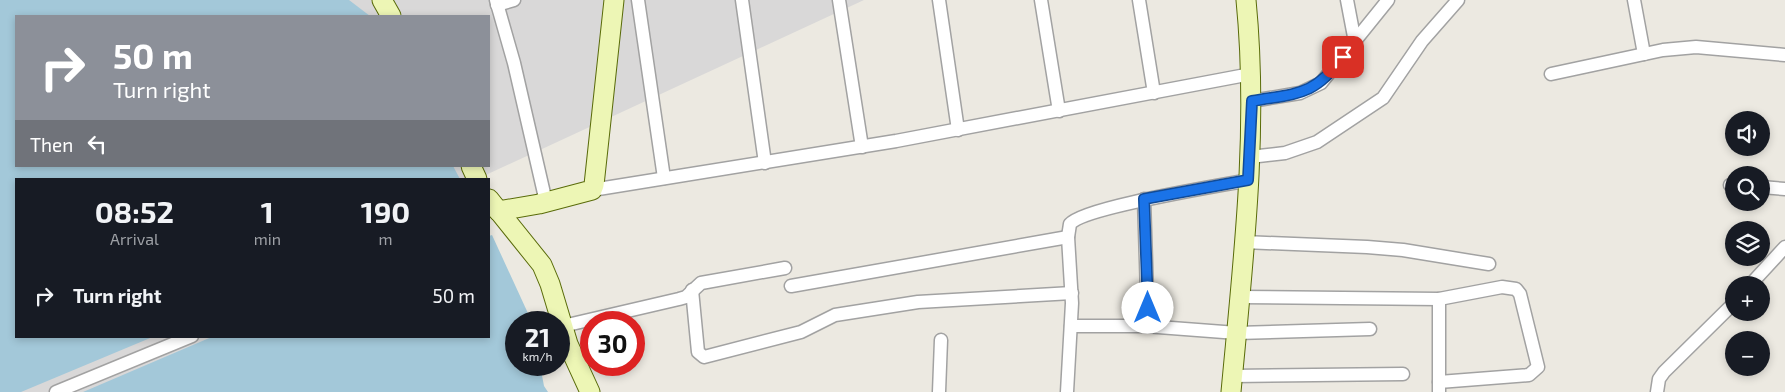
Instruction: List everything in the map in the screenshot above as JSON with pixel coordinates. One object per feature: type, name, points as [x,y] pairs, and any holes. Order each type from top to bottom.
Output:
[{"type":"street","points":[[382,0],[391,15]]},
{"type":"street","points":[[514,0],[496,2],[514,63],[546,202]]},
{"type":"street","points":[[592,190],[614,0]]},
{"type":"street","points":[[638,0],[664,178]]},
{"type":"street","points":[[742,0],[766,163]]},
{"type":"street","points":[[838,0],[862,147]]},
{"type":"street","points":[[938,0],[958,130]]},
{"type":"street","points":[[1041,0],[1059,111]]},
{"type":"street","points":[[1139,0],[1154,93]]},
{"type":"street","points":[[1246,0],[1252,101],[1250,157],[1232,384],[1402,374]]},
{"type":"street","points":[[1347,0],[1355,42]]},
{"type":"street","points":[[1252,101],[1300,93],[1321,83],[1388,0]]},
{"type":"street","points":[[1250,157],[1285,153],[1317,142],[1377,102],[1390,91],[1422,41],[1458,0]]},
{"type":"street","points":[[1634,0],[1644,54]]},
{"type":"street","points":[[1551,74],[1644,54],[1696,47],[1785,55]]},
{"type":"street","points":[[492,208],[546,202],[592,190],[862,147],[1251,74]]},
{"type":"street","points":[[1067,392],[1072,292],[1068,237],[1070,224],[1073,220],[1144,199],[1248,180]]},
{"type":"street","points":[[1770,188],[1785,189]]},
{"type":"street","points":[[1144,199],[1148,326]]},
{"type":"street","points":[[492,208],[542,265],[558,311]]},
{"type":"street","points":[[792,286],[1068,237]]},
{"type":"street","points":[[1244,242],[1385,248],[1489,264]]},
{"type":"street","points":[[1759,276],[1785,248]]},
{"type":"street","points":[[570,324],[686,297],[701,283],[785,268]]},
{"type":"street","points":[[1240,297],[1440,299],[1502,287],[1516,289],[1520,294],[1538,367],[1529,375],[1439,387],[1440,299]]},
{"type":"street","points":[[692,290],[698,352],[704,356],[801,332],[836,315],[918,302],[1072,292]]},
{"type":"street","points":[[1657,392],[1664,372],[1725,312]]},
{"type":"street","points":[[1071,326],[1148,326],[1237,333],[1370,328]]},
{"type":"street","points":[[56,392],[187,338]]},
{"type":"street","points":[[939,392],[941,340]]},
{"type":"street","points":[[570,348],[578,371],[590,392]]},
{"type":"shaded area","points":[[0,0],[864,0],[479,178],[15,178],[15,338],[490,338],[505,360],[505,376],[515,376],[526,392],[0,392]]},
{"type":"water","points":[[0,0],[349,0],[369,15],[15,15],[15,167],[454,167],[459,178],[15,178],[15,338],[150,338],[21,392],[0,392]]},
{"type":"water","points":[[492,235],[527,311],[505,311],[505,376],[542,376],[544,386],[548,392],[83,392],[209,338],[490,338],[490,236]]},
{"type":"route","points":[[1148,308],[1147,238],[1144,199],[1248,180],[1252,101],[1300,93],[1312,88],[1321,83],[1343,57]]}]
